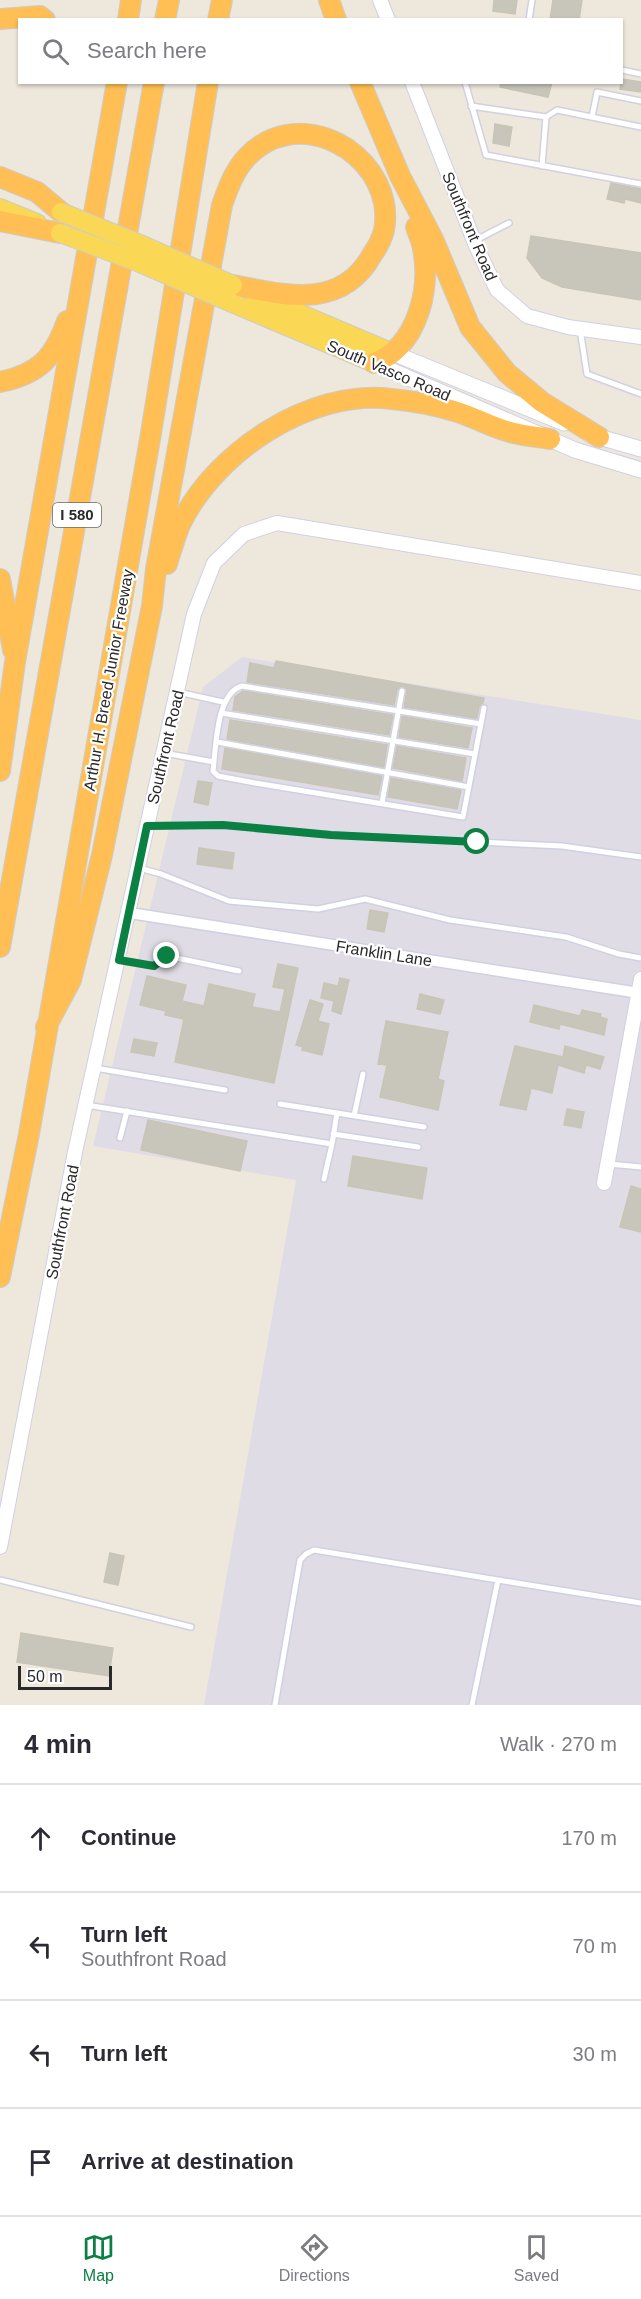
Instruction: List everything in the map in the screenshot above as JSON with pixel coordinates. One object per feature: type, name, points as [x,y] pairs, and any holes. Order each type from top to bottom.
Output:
[{"type":"highway","points":[[128,18],[131,0]]},
{"type":"highway","points":[[165,18],[169,0]]},
{"type":"highway","points":[[218,18],[222,0]]},
{"type":"highway","points":[[329,0],[335,18]]},
{"type":"highway","points":[[0,19],[40,16],[42,18]]},
{"type":"highway","points":[[103,84],[111,115]]},
{"type":"highway","points":[[0,771],[15,662],[117,84]]},
{"type":"highway","name":"I 580","points":[[0,947],[154,84]]},
{"type":"highway","name":"Arthur H. Breed Junior Freeway","points":[[0,1277],[29,1134],[150,440],[208,84]]},
{"type":"highway","points":[[361,84],[399,176],[423,249],[425,287],[420,314],[408,334],[393,353],[374,363]]},
{"type":"highway","points":[[46,1027],[71,980],[102,855],[152,606],[156,570],[222,205],[233,176],[247,157],[262,144],[280,136],[329,138],[351,150],[372,171],[381,192],[386,213],[382,238],[366,267],[350,282],[330,292],[297,296],[232,294]]},
{"type":"highway","points":[[399,176],[433,239],[470,327],[483,345],[507,373],[542,402],[599,437]]},
{"type":"highway","points":[[0,177],[37,192],[61,212]]},
{"type":"highway","name":"South Vasco Road","points":[[0,187],[140,244],[232,294],[374,363]]},
{"type":"highway","name":"South Vasco Road","points":[[0,208],[140,263],[393,353]]},
{"type":"highway","points":[[0,221],[60,233]]},
{"type":"highway","points":[[0,382],[16,378],[40,366],[58,346],[68,317],[80,301]]},
{"type":"highway","points":[[152,606],[180,525],[203,488],[240,451],[272,427],[315,408],[356,399],[390,398],[453,411],[513,433],[550,439]]},
{"type":"highway","points":[[0,579],[15,662]]},
{"type":"main road","name":"South Vasco Road","points":[[393,353],[599,437],[641,449]]},
{"type":"main road","name":"South Vasco Road","points":[[374,363],[575,450],[641,470]]},
{"type":"street","points":[[380,0],[387,18]]},
{"type":"street","name":"Southfront Road","points":[[413,84],[474,241],[497,290],[527,316],[579,328],[641,337]]},
{"type":"street","name":"Southfront Road","points":[[0,1546],[86,1105],[130,913],[162,753],[178,693],[194,614],[214,563],[244,534],[277,523],[641,583]]},
{"type":"street","name":"Franklin Lane","points":[[130,913],[640,986]]},
{"type":"street","points":[[604,1183],[640,986]]},
{"type":"lane","points":[[529,18],[532,0]]},
{"type":"lane","points":[[623,70],[641,74]]},
{"type":"lane","points":[[466,84],[486,156],[641,184]]},
{"type":"lane","points":[[592,117],[597,92],[641,101]]},
{"type":"lane","points":[[471,106],[546,117],[557,110],[641,127]]},
{"type":"lane","points":[[542,166],[546,117]]},
{"type":"lane","points":[[474,241],[509,224]]},
{"type":"lane","points":[[579,328],[587,374],[641,394]]},
{"type":"lane","points":[[481,724],[242,687],[235,688],[223,702],[213,771],[218,776],[463,817],[469,787],[475,754],[481,724],[484,708]]},
{"type":"lane","points":[[382,803],[402,691]]},
{"type":"lane","points":[[178,693],[223,702]]},
{"type":"lane","points":[[221,713],[475,754]]},
{"type":"lane","points":[[217,742],[469,787]]},
{"type":"lane","points":[[162,753],[214,762]]},
{"type":"lane","points":[[147,826],[223,825],[331,835],[562,846],[641,857]]},
{"type":"lane","points":[[139,868],[161,874],[229,901],[318,909],[365,899],[450,920],[566,937],[619,954],[641,958]]},
{"type":"lane","points":[[119,960],[154,966],[167,956],[239,971]]},
{"type":"lane","points":[[94,1068],[225,1090]]},
{"type":"lane","points":[[354,1116],[363,1074]]},
{"type":"lane","points":[[279,1104],[424,1127]]},
{"type":"lane","points":[[86,1105],[332,1144]]},
{"type":"lane","points":[[120,1138],[127,1111]]},
{"type":"lane","points":[[324,1179],[337,1113]]},
{"type":"lane","points":[[333,1134],[418,1148]]},
{"type":"lane","points":[[607,1164],[641,1167]]},
{"type":"lane","points":[[275,1705],[300,1560],[314,1550],[641,1603]]},
{"type":"lane","points":[[0,1580],[191,1627]]},
{"type":"lane","points":[[472,1705],[498,1580]]},
{"type":"shaded area","points":[[242,657],[641,720],[641,1705],[204,1705],[296,1180],[93,1146],[203,687]]},
{"type":"building","points":[[494,0],[517,0],[515,14],[493,11]]},
{"type":"building","points":[[553,0],[582,0],[579,18],[550,18]]},
{"type":"building","points":[[623,79],[641,82],[641,92],[620,89]]},
{"type":"building","points":[[501,84],[551,84],[548,97],[500,87]]},
{"type":"building","points":[[495,124],[512,127],[509,146],[493,143]]},
{"type":"building","points":[[611,183],[641,189],[641,203],[625,199],[624,203],[607,199]]},
{"type":"building","points":[[531,236],[641,253],[641,300],[562,287],[542,278],[527,258]]},
{"type":"building","points":[[276,661],[484,698],[477,718],[474,718],[404,707],[407,690],[402,686],[397,690],[394,705],[247,682],[250,663],[274,668]]},
{"type":"building","points":[[243,691],[393,715],[389,735],[233,710],[235,697]]},
{"type":"building","points":[[402,716],[472,728],[468,748],[399,737]]},
{"type":"building","points":[[230,720],[387,745],[384,767],[227,739]]},
{"type":"building","points":[[397,746],[466,758],[462,781],[393,768]]},
{"type":"building","points":[[225,748],[382,776],[378,795],[222,769]]},
{"type":"building","points":[[391,778],[461,790],[457,809],[388,797]]},
{"type":"building","points":[[198,781],[212,783],[208,805],[194,802]]},
{"type":"building","points":[[199,848],[234,853],[232,869],[197,864]]},
{"type":"building","points":[[370,910],[388,913],[384,932],[367,929]]},
{"type":"building","points":[[278,964],[298,968],[274,1083],[175,1062],[184,1019],[165,1015],[166,1011],[140,1005],[147,976],[186,985],[182,1001],[204,1006],[209,984],[255,994],[252,1007],[280,1012],[285,989],[273,987]]},
{"type":"building","points":[[340,978],[349,980],[341,1014],[332,1011],[334,1001],[321,998],[324,983],[338,986]]},
{"type":"building","points":[[420,994],[444,1000],[440,1014],[417,1009]]},
{"type":"building","points":[[310,1000],[323,1004],[318,1021],[329,1024],[322,1055],[302,1050],[303,1047],[296,1045]]},
{"type":"building","points":[[534,1005],[580,1016],[582,1010],[601,1014],[600,1017],[607,1019],[604,1035],[560,1024],[559,1029],[530,1022]]},
{"type":"building","points":[[386,1021],[448,1032],[438,1079],[444,1081],[438,1110],[380,1097],[387,1065],[378,1064]]},
{"type":"building","points":[[134,1039],[157,1043],[154,1056],[131,1052]]},
{"type":"building","points":[[515,1046],[563,1057],[565,1046],[604,1057],[600,1069],[586,1065],[584,1073],[558,1065],[552,1093],[531,1088],[526,1110],[500,1105]]},
{"type":"building","points":[[567,1109],[584,1112],[581,1128],[564,1125]]},
{"type":"building","points":[[148,1120],[247,1141],[240,1171],[141,1150]]},
{"type":"building","points":[[353,1156],[427,1168],[422,1199],[348,1186]]},
{"type":"building","points":[[631,1186],[641,1189],[641,1232],[620,1227]]},
{"type":"building","points":[[110,1553],[124,1556],[118,1585],[104,1582]]},
{"type":"building","points":[[21,1633],[113,1648],[109,1676],[17,1662]]},
{"type":"route","points":[[167,956],[154,966],[119,960],[147,826],[223,825],[331,835],[477,842]]}]
